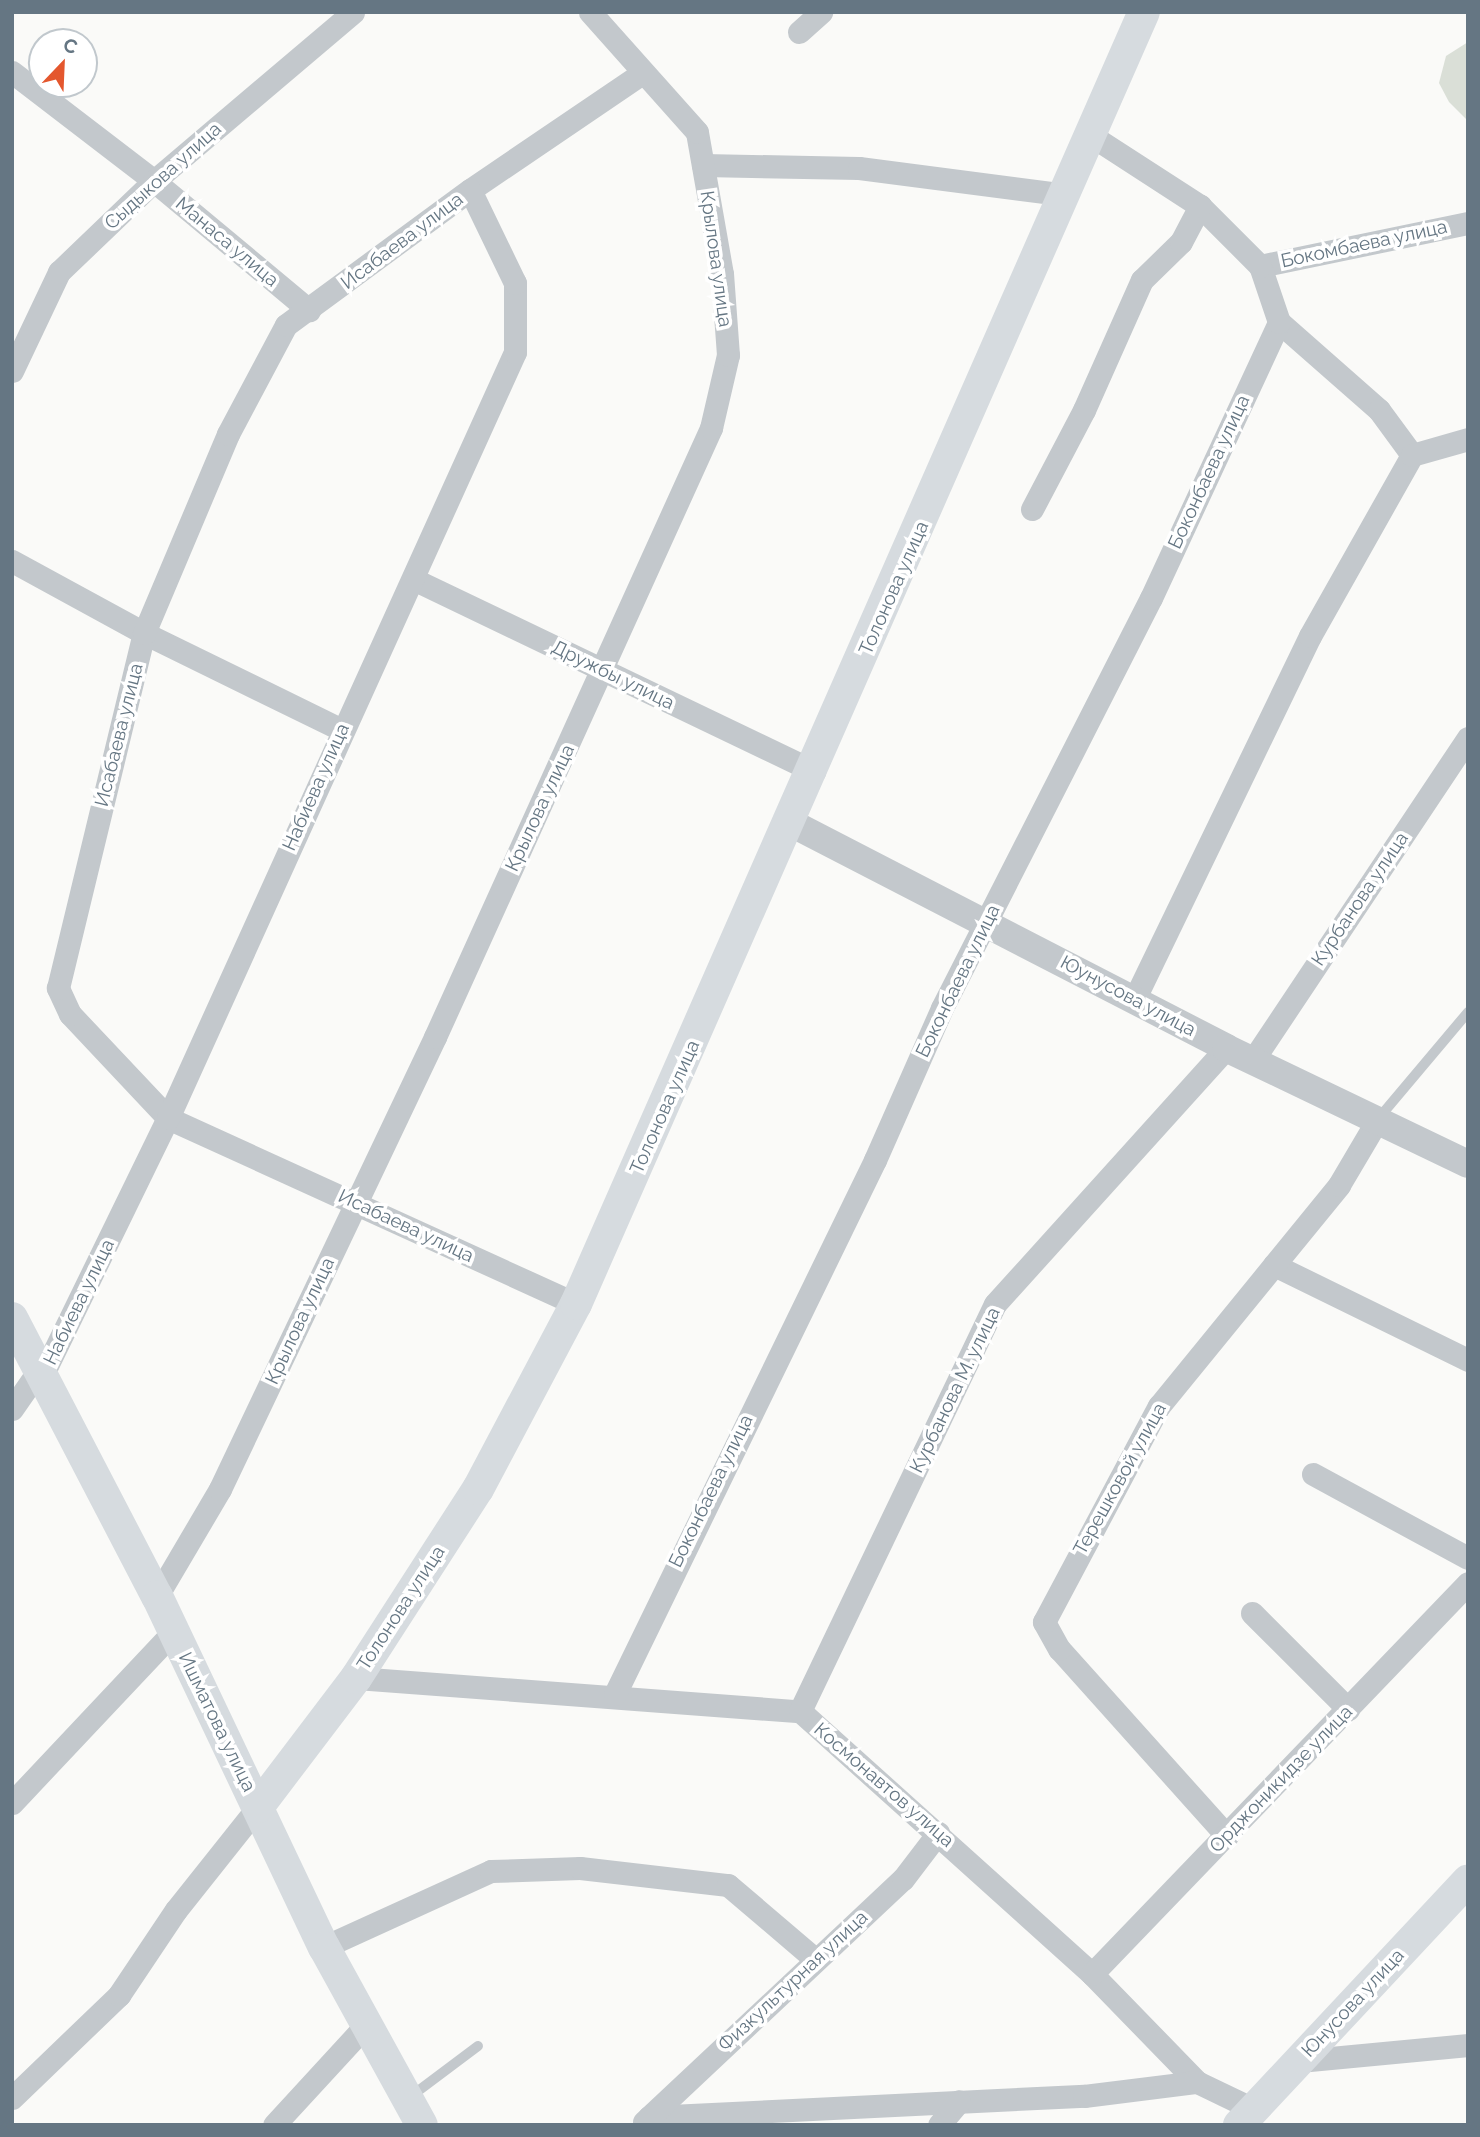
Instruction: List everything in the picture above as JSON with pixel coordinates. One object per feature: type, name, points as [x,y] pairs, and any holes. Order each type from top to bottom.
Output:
[{"type":"main road","name":"Толонова улица","points":[[258,1807],[356,1678],[478,1489],[576,1304],[814,771],[1144,12]]},
{"type":"main road","name":"Ишматова улица","points":[[12,1318],[157,1596],[324,1947],[415,2112]]},
{"type":"main road","name":"Юнусова улица","points":[[1246,2117],[1468,1880]]},
{"type":"street","name":"Сыдыкова улица","points":[[12,371],[59,272],[154,181],[353,12]]},
{"type":"street","name":"Крылова улица","points":[[157,1596],[220,1489],[356,1203],[603,670],[711,428],[729,355],[722,274],[697,132],[641,74],[590,12]]},
{"type":"street","points":[[799,32],[821,12]]},
{"type":"street","name":"Манаса улица","points":[[12,72],[154,181],[309,310]]},
{"type":"street","name":"Исабаева улица","points":[[576,1304],[168,1118],[70,1014],[58,988],[144,633],[228,434],[286,325],[470,190],[641,74]]},
{"type":"street","points":[[1092,136],[1200,206],[1260,266],[1279,322],[1379,410],[1412,455]]},
{"type":"street","points":[[703,165],[859,169],[1066,195]]},
{"type":"street","name":"Набиева улица","points":[[12,1409],[41,1373],[168,1118],[515,352],[515,283],[470,190]]},
{"type":"street","points":[[1032,509],[1084,410],[1142,280],[1181,242],[1200,206]]},
{"type":"street","name":"Бокомбаева улица","points":[[1260,266],[1468,223]]},
{"type":"street","name":"Боконбаева улица","points":[[615,1694],[987,923],[1151,598],[1279,322]]},
{"type":"street","points":[[1135,998],[1310,636],[1412,455],[1468,439]]},
{"type":"street","points":[[12,561],[144,633],[342,730]]},
{"type":"street","name":"Дружбы улица","points":[[413,579],[814,771]]},
{"type":"street","name":"Курбанова улица","points":[[1253,1060],[1468,738]]},
{"type":"street","name":"Юунусова улица","points":[[791,823],[1135,998],[1226,1048],[1468,1164]]},
{"type":"street","name":"Курбанова М. улица","points":[[800,1711],[996,1304],[1226,1048]]},
{"type":"street","name":"Терешковой улица","points":[[1227,1836],[1059,1649],[1044,1622],[1159,1406],[1339,1185],[1378,1119]]},
{"type":"street","points":[[1274,1265],[1468,1360]]},
{"type":"street","points":[[1313,1474],[1468,1558]]},
{"type":"street","name":"Орджоникидзе улица","points":[[1092,1974],[1468,1583]]},
{"type":"street","points":[[1252,1613],[1348,1709]]},
{"type":"street","points":[[12,1803],[174,1631]]},
{"type":"street","name":"Космонавтов улица","points":[[356,1678],[615,1694],[800,1711],[1092,1974],[1197,2082],[1246,2117]]},
{"type":"street","name":"Толонова улица","points":[[12,2098],[119,1995],[176,1910],[258,1807]]},
{"type":"street","name":"Физкультурная улица","points":[[646,2121],[903,1879],[938,1833]]},
{"type":"street","points":[[324,1947],[491,1871],[580,1868],[728,1885],[815,1959]]},
{"type":"street","points":[[274,2125],[367,2024]]},
{"type":"street","points":[[1299,2061],[1468,2045]]},
{"type":"street","points":[[646,2121],[959,2101],[1084,2096],[1197,2082]]},
{"type":"street","points":[[939,2125],[959,2101]]},
{"type":"lane","points":[[1378,1119],[1468,1013]]},
{"type":"lane","points":[[415,2112],[478,2046]]},
{"type":"shaded area","points":[[1468,42],[1468,121],[1449,102],[1439,83],[1446,56]]}]
